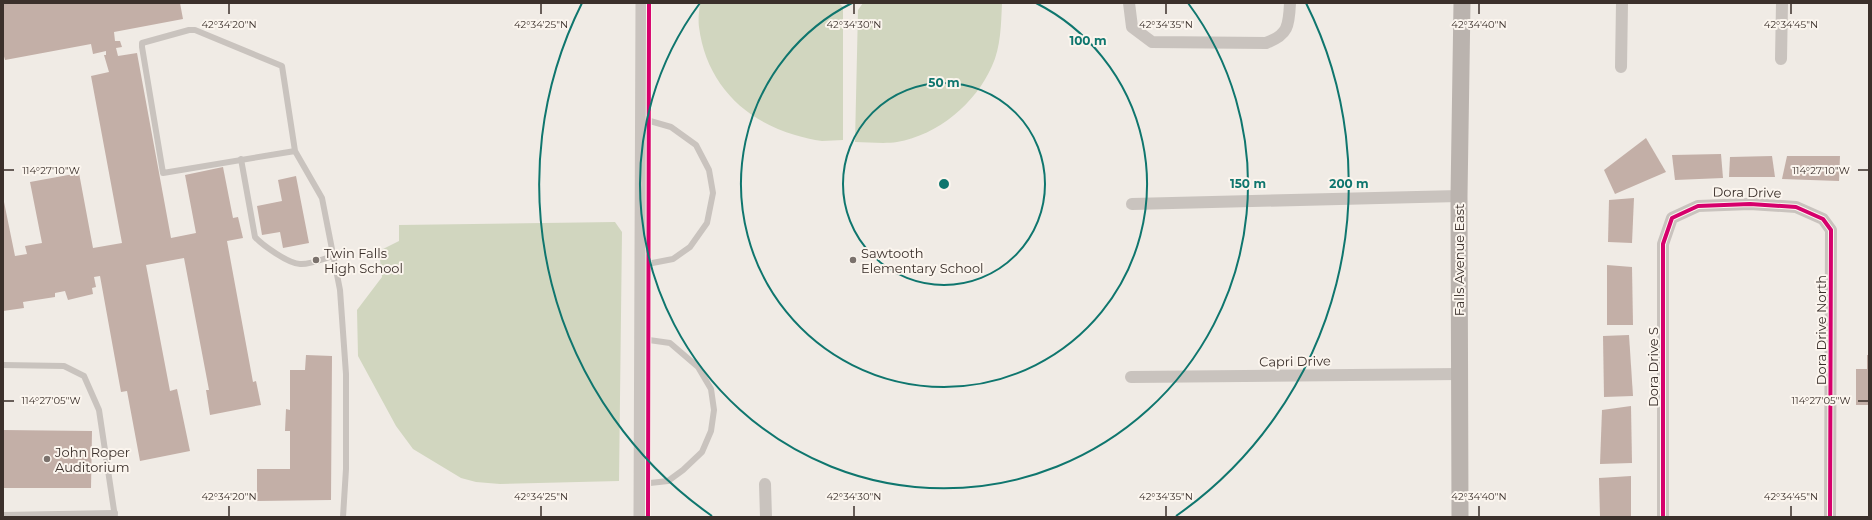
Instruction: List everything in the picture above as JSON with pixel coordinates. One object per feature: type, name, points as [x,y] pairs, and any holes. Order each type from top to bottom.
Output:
[{"type":"main road","name":"Falls Avenue East","points":[[1460,517],[1459,196],[1462,3]]},
{"type":"street","points":[[641,517],[643,3]]},
{"type":"street","points":[[1129,3],[1132,28],[1152,42],[1266,44],[1280,38],[1287,29],[1290,3]]},
{"type":"street","points":[[1621,67],[1622,3]]},
{"type":"street","points":[[1781,59],[1782,3]]},
{"type":"street","points":[[1132,204],[1459,196]]},
{"type":"street","name":"Dora Drive","points":[[1672,218],[1698,206],[1750,204],[1796,207],[1823,219]]},
{"type":"street","name":"Dora Drive S","points":[[1662,517],[1662,244],[1672,218]]},
{"type":"street","name":"Dora Drive North","points":[[1823,219],[1831,230],[1830,517]]},
{"type":"street","name":"Capri Drive","points":[[1131,377],[1460,374]]},
{"type":"street","points":[[766,484],[766,517]]},
{"type":"lane","points":[[295,150],[163,173],[142,43],[189,30],[195,30],[282,66],[295,150],[322,198],[340,290],[346,374],[346,469],[343,517]]},
{"type":"lane","points":[[642,265],[672,259],[690,248],[707,222],[713,193],[709,170],[696,145],[670,127],[643,119]]},
{"type":"lane","points":[[242,159],[255,237],[261,243],[292,262],[300,264],[333,256]]},
{"type":"lane","points":[[641,484],[668,481],[683,470],[702,452],[711,431],[714,410],[711,389],[698,366],[670,343],[642,339]]},
{"type":"lane","points":[[3,365],[64,366],[84,376],[99,410],[115,515],[3,515]]},
{"type":"green space","points":[[700,3],[839,3],[843,7],[843,140],[819,141],[795,135],[776,128],[759,120],[730,96],[710,65],[703,47],[699,24]]},
{"type":"green space","points":[[863,3],[1002,3],[999,43],[995,59],[985,80],[966,104],[941,125],[912,138],[892,143],[855,142],[858,10]]},
{"type":"green space","points":[[615,222],[622,232],[619,481],[500,484],[476,482],[461,478],[413,449],[396,426],[358,356],[357,310],[382,277],[379,251],[399,241],[399,225]]},
{"type":"building","points":[[3,3],[180,3],[183,19],[114,32],[115,41],[120,41],[122,47],[116,48],[118,56],[137,53],[171,238],[196,233],[185,175],[223,167],[233,218],[238,217],[243,238],[227,241],[253,382],[256,381],[261,405],[210,415],[206,390],[209,390],[184,258],[146,265],[170,391],[177,389],[190,451],[140,461],[127,391],[121,392],[100,276],[94,277],[96,287],[92,288],[93,294],[68,300],[65,291],[55,293],[55,297],[23,302],[24,308],[3,311],[3,197],[15,256],[27,254],[25,246],[42,243],[30,182],[79,173],[93,248],[122,243],[91,76],[109,72],[104,55],[106,55],[106,51],[93,54],[91,44],[5,60],[3,53]]},
{"type":"building","points":[[1646,138],[1666,172],[1615,194],[1604,170]]},
{"type":"building","points":[[1721,154],[1723,178],[1675,180],[1672,155]]},
{"type":"building","points":[[1772,156],[1775,177],[1729,177],[1730,157]]},
{"type":"building","points":[[1787,156],[1840,156],[1839,181],[1782,179]]},
{"type":"building","points":[[296,176],[309,243],[283,248],[280,232],[262,235],[257,206],[282,201],[278,180]]},
{"type":"building","points":[[1634,198],[1632,243],[1608,242],[1609,200]]},
{"type":"building","points":[[1607,265],[1632,267],[1633,325],[1607,325]]},
{"type":"building","points":[[1629,335],[1633,396],[1604,397],[1603,336]]},
{"type":"building","points":[[306,355],[332,356],[331,500],[257,501],[257,469],[290,469],[290,431],[285,431],[286,409],[290,410],[290,370],[305,370]]},
{"type":"building","points":[[1867,355],[1869,355],[1869,405],[1856,405],[1856,369],[1867,369]]},
{"type":"building","points":[[1631,406],[1632,463],[1600,464],[1602,410]]},
{"type":"building","name":"John Roper Auditorium","points":[[3,430],[92,431],[91,488],[3,488]]},
{"type":"building","points":[[1631,476],[1631,517],[1600,517],[1599,478]]},
{"type":"cycle path","points":[[648,517],[649,3]]},
{"type":"cycle path","points":[[1663,517],[1663,244],[1672,218],[1698,206],[1750,204],[1796,207],[1823,219],[1831,230],[1830,517]]},
{"type":"place","name":"Twin Falls High School","points":[[316,260]]},
{"type":"place","name":"Sawtooth Elementary School","points":[[853,260]]},
{"type":"place","name":"John Roper Auditorium","points":[[47,459]]}]
